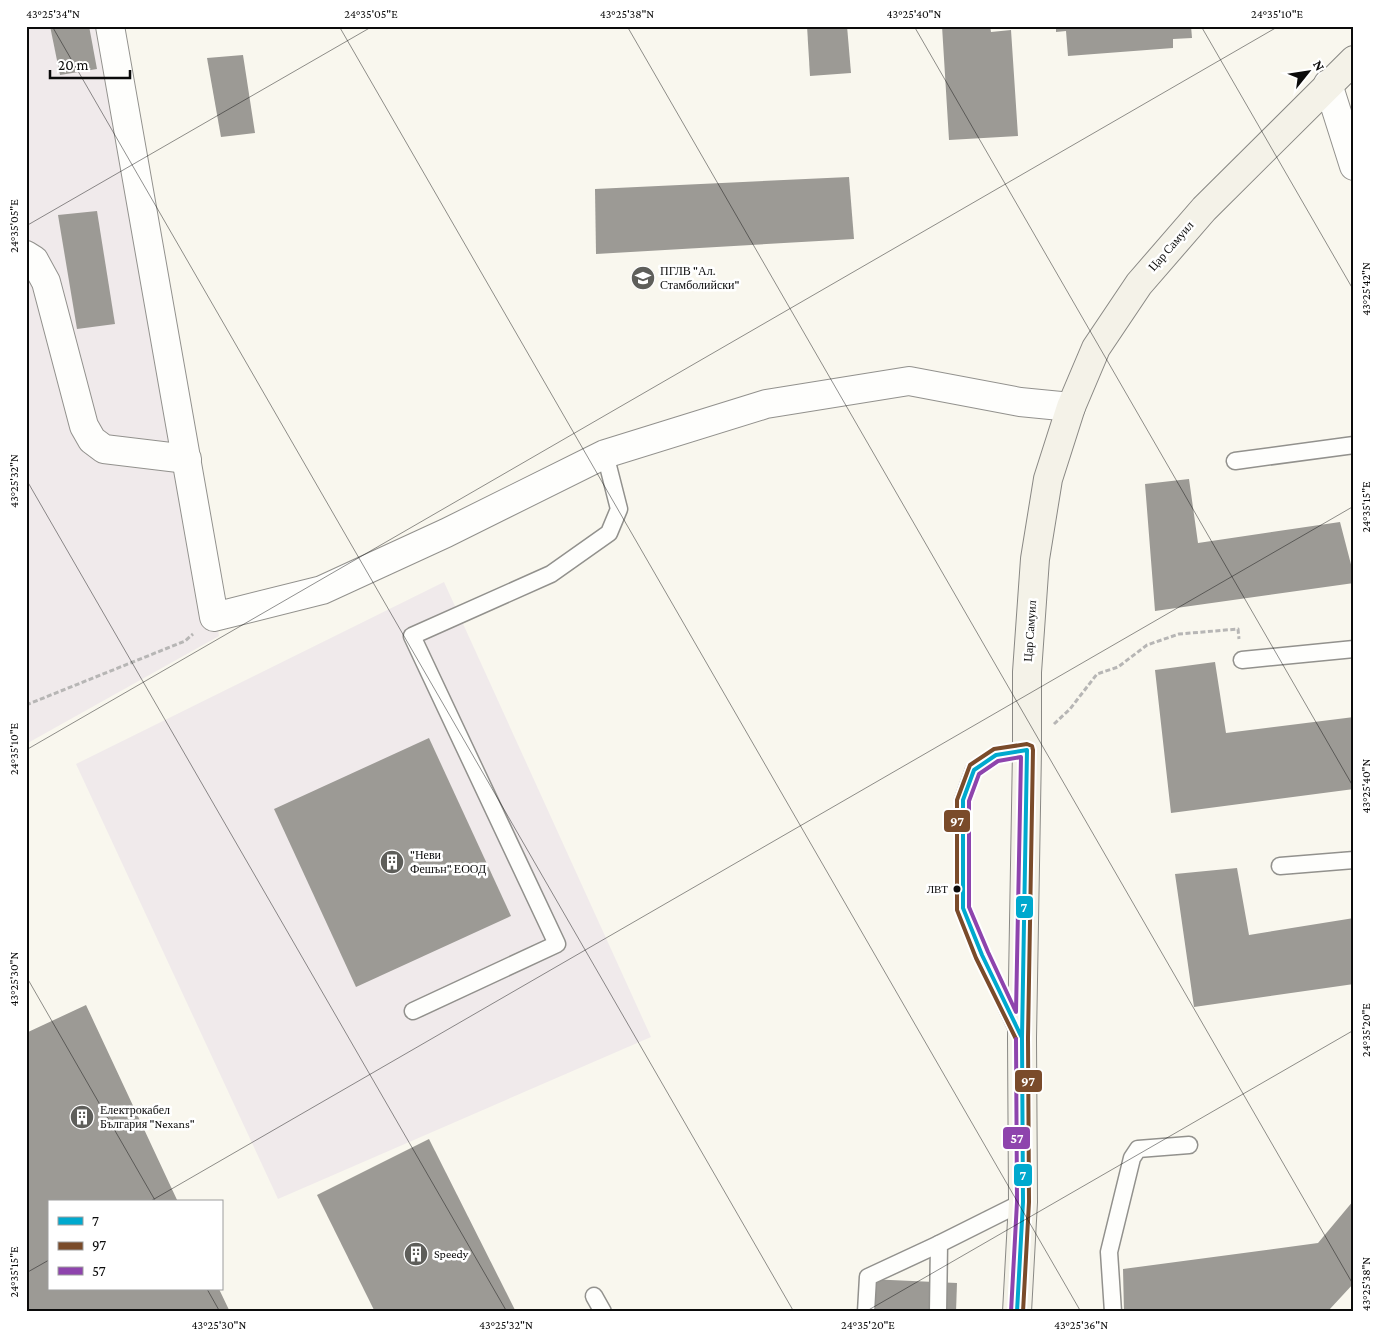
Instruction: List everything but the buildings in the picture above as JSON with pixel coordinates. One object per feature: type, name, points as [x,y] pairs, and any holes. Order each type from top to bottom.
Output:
[{"type":"street","points":[[110,26],[214,617],[322,590],[446,533],[605,454],[766,404],[909,381],[1020,402],[1071,407]]},
{"type":"street","name":"Цар Самуил","points":[[1017,1312],[1023,1202],[1022,1038],[1027,672],[1035,559],[1048,479],[1071,407],[1096,348],[1139,284],[1204,208],[1354,60]]},
{"type":"street","points":[[1328,84],[1354,166]]},
{"type":"street","points":[[26,255],[34,260],[46,282],[84,426],[92,440],[104,449],[186,459]]},
{"type":"lane","points":[[1235,460],[1354,445]]},
{"type":"lane","points":[[413,1011],[557,944],[412,636],[551,574],[609,533],[619,509],[605,454]]},
{"type":"lane","points":[[1242,660],[1354,649]]},
{"type":"lane","points":[[1022,1038],[982,956],[963,908],[963,800],[974,770],[1026,738]]},
{"type":"lane","points":[[1280,866],[1354,860]]},
{"type":"lane","points":[[1113,1312],[1109,1252],[1132,1158],[1138,1148],[1189,1145]]},
{"type":"lane","points":[[866,1312],[868,1277],[1023,1202]]},
{"type":"lane","points":[[938,1312],[939,1244]]},
{"type":"lane","points":[[594,1296],[603,1312]]},
{"type":"path","points":[[26,705],[185,641],[214,617]]},
{"type":"path","points":[[1026,738],[1054,724],[1070,710],[1097,674],[1118,667],[1147,645],[1179,634],[1238,629],[1242,660]]},
{"type":"shaded area","points":[[26,26],[115,26],[219,636],[26,744]]},
{"type":"shaded area","points":[[444,582],[651,1037],[278,1199],[76,764]]},
{"type":"transit line","name":"97","points":[[1016,1039],[976,958],[957,910],[957,800],[970,765],[994,749],[1027,744],[1032,746],[1033,750],[1028,1038],[1029,1202],[1023,1312]]},
{"type":"transit line","name":"7","points":[[1027,750],[1022,1038],[982,955],[963,908],[963,800],[974,770],[996,755],[1027,750]]},
{"type":"transit line","name":"57","points":[[1021,757],[1016,1012],[969,907],[969,801],[979,774],[998,761],[1021,757]]},
{"type":"transit line","name":"7","points":[[1017,1312],[1023,1202],[1022,1038]]},
{"type":"transit line","name":"57","points":[[1011,1312],[1017,1202],[1016,1039]]},
{"type":"place","name":"ПГЛВ \"Ал. Стамболийски\"","points":[[643,278]]},
{"type":"place","name":"\"Неви Фешън\" ЕООД","points":[[392,862]]},
{"type":"place","name":"ЛВТ","points":[[957,889]]},
{"type":"place","name":"Електрокабел България \"Nexans\"","points":[[82,1117]]},
{"type":"place","name":"Speedy","points":[[416,1254]]}]
